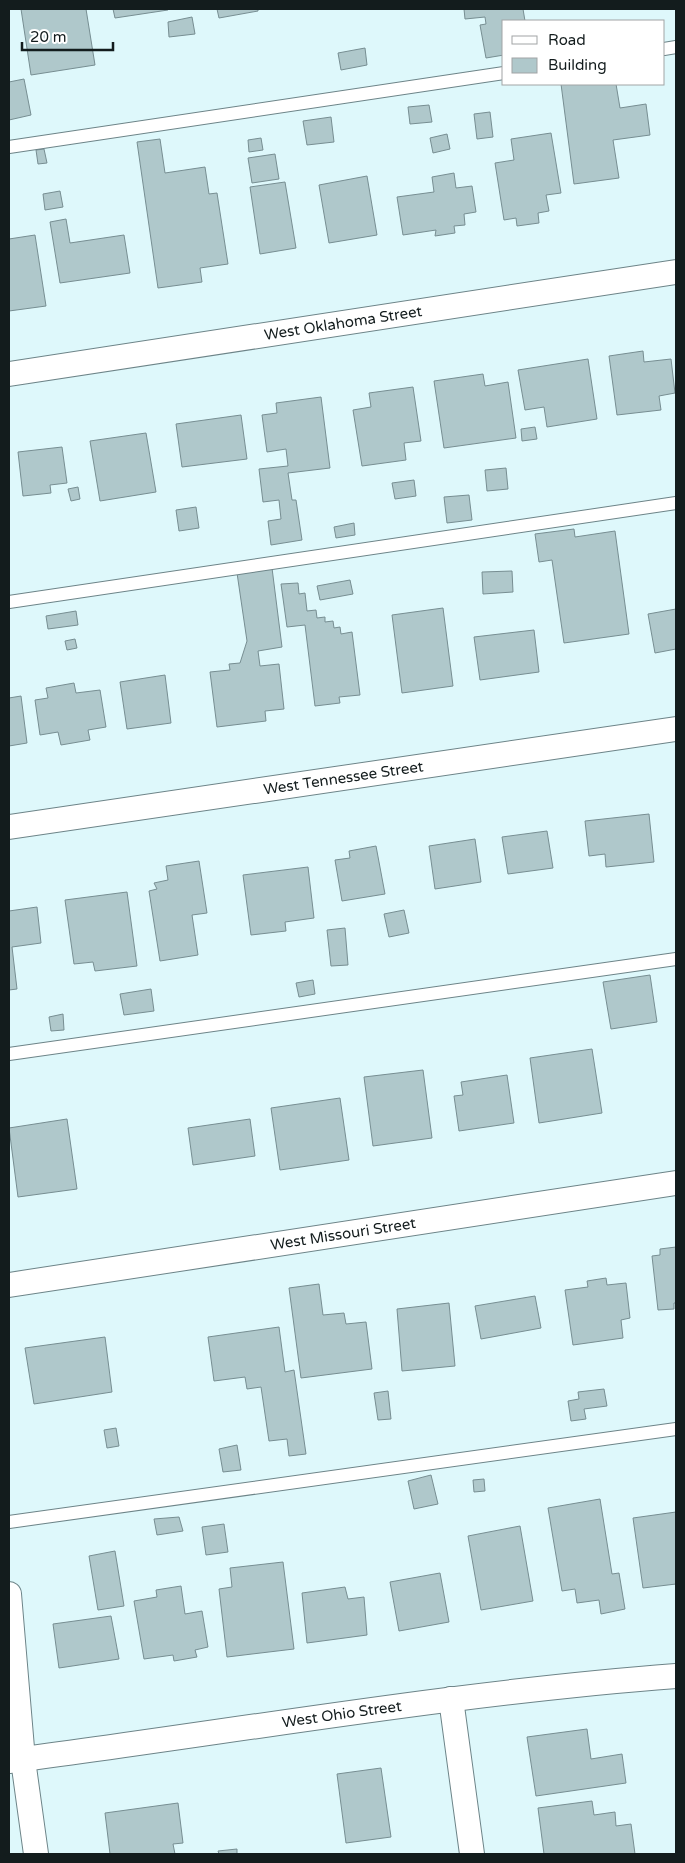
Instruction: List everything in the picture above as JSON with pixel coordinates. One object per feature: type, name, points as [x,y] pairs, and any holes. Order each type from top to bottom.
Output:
[{"type":"street","name":"West Oklahoma Street","points":[[9,374],[676,272]]},
{"type":"street","name":"West Tennessee Street","points":[[9,827],[676,729]]},
{"type":"street","name":"West Missouri Street","points":[[9,1285],[676,1182]]},
{"type":"street","points":[[9,1594],[16,1760],[36,1854]]},
{"type":"street","name":"West Ohio Street","points":[[16,1760],[451,1700],[592,1683],[676,1676]]},
{"type":"street","points":[[451,1700],[472,1854]]},
{"type":"lane","points":[[9,148],[502,73]]},
{"type":"lane","points":[[9,602],[676,503]]},
{"type":"lane","points":[[9,1054],[676,959]]},
{"type":"lane","points":[[9,1522],[676,1429]]},
{"type":"building","points":[[21,9],[86,9],[95,65],[31,75]]},
{"type":"building","points":[[113,9],[168,9],[168,10],[115,18]]},
{"type":"building","points":[[217,9],[258,9],[258,11],[219,18]]},
{"type":"building","points":[[464,9],[523,9],[525,20],[502,20],[502,55],[486,58],[480,25],[486,24],[485,17],[465,19]]},
{"type":"building","points":[[192,17],[195,34],[169,37],[168,22]]},
{"type":"building","points":[[365,48],[367,65],[341,70],[338,53]]},
{"type":"building","points":[[24,79],[31,115],[9,120],[9,82]]},
{"type":"building","points":[[561,85],[616,85],[620,108],[646,104],[650,135],[613,140],[619,178],[574,184]]},
{"type":"building","points":[[429,105],[432,122],[410,124],[408,107]]},
{"type":"building","points":[[490,112],[493,137],[477,139],[474,114]]},
{"type":"building","points":[[331,117],[334,142],[307,145],[303,121]]},
{"type":"building","points":[[551,133],[561,193],[546,195],[549,211],[538,213],[539,223],[517,226],[516,218],[504,220],[495,163],[514,160],[511,139]]},
{"type":"building","points":[[447,134],[450,149],[433,153],[430,138]]},
{"type":"building","points":[[261,138],[263,150],[249,152],[248,140]]},
{"type":"building","points":[[160,139],[165,173],[205,167],[209,194],[217,193],[228,264],[200,268],[202,282],[158,288],[137,142]]},
{"type":"building","points":[[44,149],[47,163],[38,164],[36,150]]},
{"type":"building","points":[[275,154],[279,179],[252,183],[248,158]]},
{"type":"building","points":[[454,173],[456,188],[472,186],[476,212],[464,214],[465,225],[454,226],[455,233],[435,236],[436,230],[403,235],[397,197],[434,192],[432,177]]},
{"type":"building","points":[[367,176],[377,235],[329,243],[319,185]]},
{"type":"building","points":[[285,182],[296,248],[260,254],[250,187]]},
{"type":"building","points":[[60,191],[63,207],[45,210],[43,194]]},
{"type":"building","points":[[66,219],[70,243],[124,235],[130,273],[60,283],[50,222]]},
{"type":"building","points":[[35,235],[46,306],[9,311],[9,239]]},
{"type":"building","points":[[643,351],[644,362],[671,359],[675,393],[659,396],[661,410],[617,415],[609,356]]},
{"type":"building","points":[[588,359],[597,419],[547,427],[544,407],[525,410],[518,370]]},
{"type":"building","points":[[483,374],[485,386],[508,382],[516,438],[444,448],[434,381]]},
{"type":"building","points":[[413,387],[421,441],[404,443],[406,460],[362,466],[353,410],[371,407],[369,393]]},
{"type":"building","points":[[321,397],[330,468],[288,473],[292,500],[296,500],[302,540],[271,545],[268,521],[281,519],[279,500],[263,502],[259,469],[288,466],[286,449],[267,452],[262,415],[277,413],[276,403]]},
{"type":"building","points":[[241,415],[247,459],[182,467],[176,424]]},
{"type":"building","points":[[535,427],[537,439],[522,441],[521,429]]},
{"type":"building","points":[[146,433],[156,492],[100,501],[90,441]]},
{"type":"building","points":[[62,447],[67,483],[50,485],[51,493],[23,496],[18,452]]},
{"type":"building","points":[[506,468],[508,489],[487,491],[485,470]]},
{"type":"building","points":[[414,480],[416,496],[395,499],[392,483]]},
{"type":"building","points":[[78,487],[80,499],[71,501],[68,489]]},
{"type":"building","points":[[469,495],[472,520],[447,523],[444,497]]},
{"type":"building","points":[[196,507],[199,528],[179,531],[176,510]]},
{"type":"building","points":[[354,523],[355,535],[336,538],[334,527]]},
{"type":"building","points":[[574,529],[575,537],[615,531],[629,634],[564,643],[552,560],[539,562],[535,534]]},
{"type":"building","points":[[272,568],[282,647],[258,651],[260,666],[279,664],[284,709],[265,711],[266,721],[217,727],[210,672],[230,670],[229,664],[240,663],[247,641],[237,573]]},
{"type":"building","points":[[512,571],[513,592],[483,594],[482,572]]},
{"type":"building","points":[[350,580],[353,594],[320,600],[317,586]]},
{"type":"building","points":[[298,583],[299,594],[305,593],[307,611],[316,610],[317,618],[325,617],[325,622],[333,621],[334,628],[340,627],[341,634],[352,632],[360,695],[339,697],[340,703],[315,706],[305,625],[287,627],[281,584]]},
{"type":"building","points":[[443,608],[453,686],[402,693],[392,615]]},
{"type":"building","points":[[676,609],[676,649],[655,653],[648,614]]},
{"type":"building","points":[[76,611],[78,625],[48,629],[46,616]]},
{"type":"building","points":[[534,630],[539,672],[480,680],[474,637]]},
{"type":"building","points":[[75,639],[77,648],[67,650],[65,641]]},
{"type":"building","points":[[165,675],[171,723],[127,729],[120,682]]},
{"type":"building","points":[[74,683],[76,693],[100,690],[106,727],[88,730],[90,740],[61,745],[58,732],[40,735],[35,700],[48,698],[46,688]]},
{"type":"building","points":[[21,696],[27,743],[9,746],[9,698]]},
{"type":"building","points":[[649,814],[654,862],[606,867],[605,854],[589,856],[585,821]]},
{"type":"building","points":[[547,831],[553,868],[508,874],[502,837]]},
{"type":"building","points":[[475,839],[481,882],[435,889],[429,846]]},
{"type":"building","points":[[376,846],[385,894],[342,901],[335,860],[350,858],[349,851]]},
{"type":"building","points":[[199,861],[207,913],[192,915],[198,955],[160,961],[149,891],[157,889],[154,883],[168,880],[166,866]]},
{"type":"building","points":[[308,867],[314,918],[285,922],[286,931],[251,935],[243,875]]},
{"type":"building","points":[[127,892],[137,966],[95,971],[93,962],[74,964],[65,900]]},
{"type":"building","points":[[37,907],[41,943],[12,947],[17,989],[9,990],[9,911]]},
{"type":"building","points":[[404,910],[409,933],[389,937],[384,914]]},
{"type":"building","points":[[345,928],[348,965],[331,966],[327,930]]},
{"type":"building","points":[[650,975],[657,1022],[611,1029],[603,982]]},
{"type":"building","points":[[313,980],[315,994],[299,997],[296,983]]},
{"type":"building","points":[[151,989],[154,1011],[124,1015],[120,994]]},
{"type":"building","points":[[63,1014],[64,1030],[51,1031],[49,1017]]},
{"type":"building","points":[[592,1049],[602,1113],[539,1123],[530,1058]]},
{"type":"building","points":[[423,1070],[432,1138],[373,1146],[364,1077]]},
{"type":"building","points":[[507,1075],[514,1123],[459,1131],[454,1096],[463,1095],[461,1082]]},
{"type":"building","points":[[340,1098],[349,1160],[280,1170],[271,1108]]},
{"type":"building","points":[[67,1119],[77,1189],[18,1197],[9,1128]]},
{"type":"building","points":[[250,1119],[255,1156],[193,1165],[188,1128]]},
{"type":"building","points":[[676,1247],[676,1303],[674,1303],[674,1309],[658,1310],[652,1256],[660,1255],[660,1249]]},
{"type":"building","points":[[606,1278],[607,1285],[626,1283],[630,1318],[621,1320],[623,1338],[573,1345],[565,1290],[588,1287],[587,1281]]},
{"type":"building","points":[[319,1284],[323,1315],[344,1313],[346,1324],[366,1322],[372,1369],[301,1378],[289,1288]]},
{"type":"building","points":[[535,1296],[541,1328],[481,1339],[475,1306]]},
{"type":"building","points":[[449,1303],[455,1366],[402,1371],[397,1309]]},
{"type":"building","points":[[279,1327],[285,1372],[294,1370],[306,1454],[289,1456],[287,1439],[269,1441],[261,1387],[247,1389],[245,1377],[214,1381],[208,1337]]},
{"type":"building","points":[[105,1337],[112,1392],[34,1404],[25,1348]]},
{"type":"building","points":[[604,1389],[607,1406],[584,1409],[586,1419],[571,1421],[568,1401],[579,1399],[578,1392]]},
{"type":"building","points":[[388,1391],[391,1419],[378,1420],[374,1393]]},
{"type":"building","points":[[116,1428],[119,1446],[107,1448],[104,1430]]},
{"type":"building","points":[[237,1445],[241,1470],[223,1472],[219,1449]]},
{"type":"building","points":[[431,1475],[438,1504],[414,1509],[408,1481]]},
{"type":"building","points":[[484,1479],[485,1491],[474,1492],[473,1480]]},
{"type":"building","points":[[600,1499],[612,1574],[619,1573],[625,1609],[601,1614],[599,1600],[577,1603],[575,1589],[562,1591],[548,1508]]},
{"type":"building","points":[[676,1512],[676,1584],[643,1588],[633,1518]]},
{"type":"building","points":[[179,1517],[183,1531],[157,1535],[154,1519]]},
{"type":"building","points":[[224,1524],[228,1552],[206,1555],[202,1527]]},
{"type":"building","points":[[520,1526],[533,1601],[481,1610],[468,1536]]},
{"type":"building","points":[[115,1551],[124,1606],[98,1610],[89,1556]]},
{"type":"building","points":[[283,1562],[294,1649],[227,1657],[219,1589],[232,1587],[230,1568]]},
{"type":"building","points":[[440,1573],[449,1622],[399,1631],[390,1582]]},
{"type":"building","points":[[181,1586],[185,1614],[202,1611],[208,1647],[195,1650],[197,1657],[174,1661],[173,1655],[144,1659],[134,1601],[157,1597],[156,1590]]},
{"type":"building","points":[[345,1587],[348,1599],[364,1597],[367,1635],[307,1643],[302,1593]]},
{"type":"building","points":[[111,1616],[119,1659],[59,1668],[53,1624]]},
{"type":"building","points":[[587,1729],[591,1759],[622,1754],[626,1783],[536,1796],[527,1737]]},
{"type":"building","points":[[381,1768],[391,1837],[346,1843],[337,1774]]},
{"type":"building","points":[[592,1801],[594,1815],[615,1812],[616,1826],[631,1824],[635,1854],[544,1854],[538,1808]]},
{"type":"building","points":[[178,1803],[183,1843],[173,1844],[175,1854],[110,1854],[105,1813]]},
{"type":"building","points":[[237,1849],[237,1854],[219,1854],[218,1851]]}]
